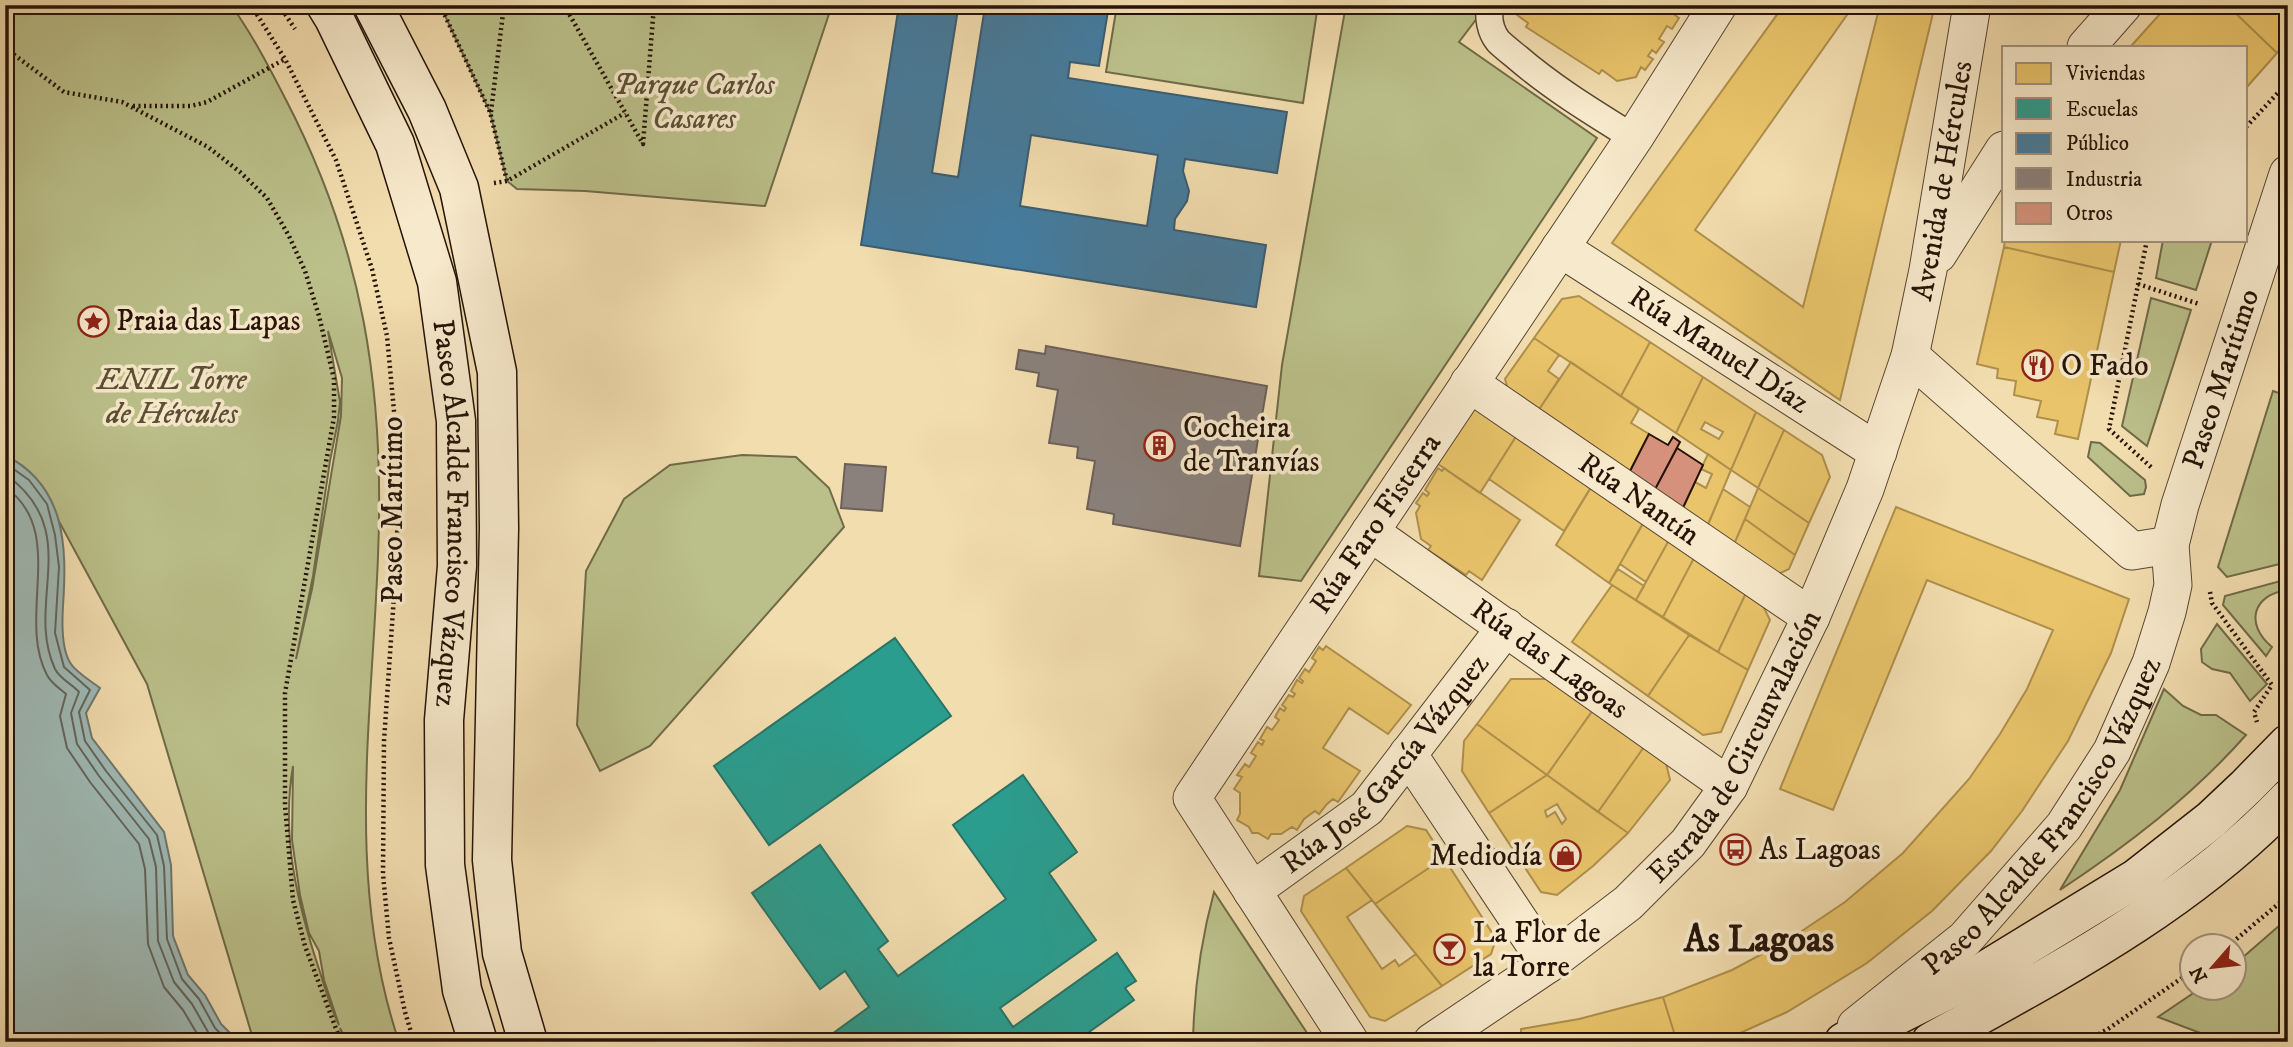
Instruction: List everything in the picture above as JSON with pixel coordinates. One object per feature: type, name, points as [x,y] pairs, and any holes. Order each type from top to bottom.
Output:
[{"type":"main road","name":"Paseo Alcalde Francisco Vázquez","points":[[326,5],[395,144],[437,282],[456,421],[457,566],[444,720],[445,865],[462,990],[478,1042]]},
{"type":"main road","name":"Paseo Alcalde Francisco Vázquez","points":[[373,5],[427,110],[459,188],[497,372],[499,528],[492,860],[502,953],[528,1042]]},
{"type":"main road","name":"Paseo Alcalde Francisco Vázquez","points":[[1844,1042],[1983,972],[2137,878],[2211,820],[2274,739]]},
{"type":"main road","points":[[1931,1042],[2125,932],[2203,875],[2288,799]]},
{"type":"street","points":[[1490,5],[1491,28],[1498,41],[1567,96],[1634,138]]},
{"type":"street","name":"Rúa Faro Fisterra","points":[[1350,1042],[1192,798],[1634,138],[1718,5]]},
{"type":"street","name":"Avenida de Hércules","points":[[1910,356],[1928,270],[1972,5]]},
{"type":"street","points":[[2087,46],[2123,5]]},
{"type":"street","points":[[1928,270],[2002,153]]},
{"type":"street","name":"Paseo Marítimo","points":[[2170,545],[2180,506],[2288,174]]},
{"type":"street","name":"Rúa Manuel Díaz","points":[[1560,248],[1878,452]]},
{"type":"street","points":[[1910,356],[2132,551],[2170,545]]},
{"type":"street","name":"Estrada de Circunvalación","points":[[1432,1042],[1548,964],[1628,903],[1688,843],[1729,786],[1811,617],[1865,489],[1910,356]]},
{"type":"street","name":"Rúa Nantín","points":[[1469,383],[1811,617]]},
{"type":"street","name":"Rúa das Lagoas","points":[[1370,532],[1729,786]]},
{"type":"street","name":"Paseo Alcalde Francisco Vázquez","points":[[1838,1042],[1965,939],[2064,826],[2112,751],[2151,663],[2173,585],[2170,545]]},
{"type":"street","name":"Rúa José García Vázquez","points":[[1252,891],[1367,808],[1506,627]]},
{"type":"street","points":[[1408,754],[1548,964]]},
{"type":"path","name":"Paseo Marítimo","points":[[251,5],[285,59],[336,160],[372,269],[387,337],[398,454],[397,538],[384,741],[383,874],[389,938],[414,1042]]},
{"type":"path","points":[[279,5],[297,32]]},
{"type":"path","points":[[440,5],[491,112],[508,181],[625,113]]},
{"type":"path","points":[[491,112],[504,5]]},
{"type":"path","points":[[564,5],[643,144],[654,5]]},
{"type":"path","points":[[5,48],[64,92],[122,102],[208,147],[267,198],[305,271],[327,342],[334,379],[334,417],[285,692],[285,804],[293,900],[313,970],[341,1042]]},
{"type":"path","points":[[130,106],[191,106],[208,102],[285,59]]},
{"type":"path","points":[[2248,125],[2288,82]]},
{"type":"path","points":[[2147,242],[2109,429],[2152,468]]},
{"type":"path","points":[[2138,284],[2199,304]]},
{"type":"path","points":[[2209,584],[2212,603],[2272,685],[2254,712],[2274,739]]},
{"type":"path","points":[[2245,932],[2288,896]]},
{"type":"path","points":[[2084,1042],[2108,1029],[2178,981]]},
{"type":"green space","name":"ENIL Torre de Hércules","points":[[5,5],[231,5],[266,63],[312,154],[351,265],[363,320],[372,377],[379,494],[366,800],[367,861],[372,922],[382,982],[399,1042],[347,1042],[340,1028],[345,1042],[254,1042],[147,684],[55,514],[5,495]],"holes":[[[328,331],[342,378],[341,416],[312,589],[296,659],[313,576],[340,402]],[[293,766],[292,840],[300,895],[309,933],[319,951],[324,980],[339,1025],[311,944],[293,869],[289,818]]]},
{"type":"green space","name":"Parque Carlos Casares","points":[[440,5],[832,5],[765,206],[585,191],[517,189],[507,181],[490,112]]},
{"type":"green space","points":[[1117,5],[1318,5],[1303,103],[1106,72]]},
{"type":"green space","points":[[1346,5],[1487,5],[1459,42],[1597,138],[1301,581],[1259,576],[1282,365]]},
{"type":"green space","points":[[2163,242],[2211,242],[2196,290],[2156,278]]},
{"type":"green space","points":[[2151,298],[2191,310],[2147,446],[2122,426]]},
{"type":"green space","points":[[2273,391],[2288,396],[2288,562],[2227,577],[2218,567]]},
{"type":"green space","points":[[2091,442],[2100,443],[2145,480],[2144,494],[2130,496],[2088,457]]},
{"type":"green space","points":[[742,455],[796,457],[829,488],[844,527],[650,746],[600,771],[577,725],[586,571],[624,499],[670,465]]},
{"type":"green space","points":[[2288,579],[2288,590],[2267,597],[2256,611],[2258,629],[2272,647],[2266,656],[2223,605],[2225,596]]},
{"type":"green space","points":[[2217,624],[2267,684],[2250,701],[2230,673],[2212,669],[2202,662],[2201,649]]},
{"type":"green space","points":[[2164,689],[2183,706],[2201,715],[2216,715],[2246,735],[2181,799],[2060,890],[2120,790]]},
{"type":"green space","points":[[1214,892],[1313,1042],[1193,1042],[1199,966]]},
{"type":"green space","points":[[2288,918],[2286,1042],[2224,1042],[2158,1017],[2180,1002],[2248,1002],[2248,953]]},
{"type":"water","points":[[5,455],[25,468],[40,483],[51,501],[58,520],[64,561],[62,628],[65,651],[80,674],[100,688],[86,713],[92,738],[164,832],[171,865],[173,936],[188,975],[205,995],[221,1024],[239,1042],[5,1042]]},
{"type":"building: Viviendas","points":[[1515,5],[1681,5],[1675,15],[1679,18],[1672,29],[1667,26],[1659,39],[1664,42],[1656,53],[1652,50],[1648,56],[1653,59],[1645,70],[1641,67],[1636,77],[1617,81],[1602,70],[1599,74],[1526,27],[1528,23],[1517,15]]},
{"type":"building: Viviendas","points":[[1784,5],[1854,5],[1695,230],[1803,307],[1880,5],[1935,5],[1840,400],[1612,243]]},
{"type":"building: Viviendas","points":[[2168,5],[2227,5],[2277,53],[2248,86],[2248,46],[2132,45]]},
{"type":"building: Viviendas","points":[[2227,5],[2288,5],[2288,36],[2277,53]]},
{"type":"building: Viviendas","points":[[2005,242],[2121,242],[2114,272],[2004,247]]},
{"type":"building: Viviendas","points":[[2004,247],[2114,272],[2078,439],[2055,434],[2058,421],[2037,417],[2041,401],[2014,395],[2016,381],[1997,378],[1998,369],[1977,364]]},
{"type":"building: Viviendas","points":[[1579,296],[1650,342],[1621,396],[1534,338],[1562,299]]},
{"type":"building: Viviendas","points":[[1534,338],[1559,355],[1548,371],[1559,379],[1536,414],[1510,397],[1505,379]]},
{"type":"building: Viviendas","points":[[1650,342],[1703,377],[1676,433],[1621,396]]},
{"type":"building: Viviendas","points":[[1571,362],[1639,409],[1631,423],[1649,434],[1627,477],[1536,414]]},
{"type":"building: Viviendas","points":[[1703,377],[1756,412],[1731,470],[1676,433]],"holes":[[[1705,422],[1723,432],[1719,439],[1701,429]]]},
{"type":"building: Viviendas","points":[[1473,405],[1517,435],[1480,493],[1435,462]]},
{"type":"building: Viviendas","points":[[1756,412],[1784,430],[1758,488],[1731,470]]},
{"type":"building: Viviendas","points":[[1784,430],[1822,455],[1830,477],[1809,523],[1758,488]]},
{"type":"building: Viviendas","points":[[1517,435],[1591,487],[1564,531],[1489,479]]},
{"type":"building: Viviendas","points":[[1708,454],[1731,470],[1705,532],[1680,515],[1695,482],[1706,488],[1712,474],[1701,469]]},
{"type":"building: Viviendas","points":[[1438,468],[1442,471],[1444,468],[1520,520],[1482,580],[1469,571],[1466,575],[1428,550],[1431,546],[1421,539],[1416,513],[1420,506],[1416,503],[1423,493],[1427,496],[1429,493],[1425,490]]},
{"type":"building: Viviendas","points":[[1592,486],[1644,522],[1609,583],[1556,545]]},
{"type":"building: Viviendas","points":[[1758,488],[1809,523],[1795,555],[1745,519]]},
{"type":"building: Viviendas","points":[[1723,489],[1750,507],[1732,549],[1705,531]]},
{"type":"building: Viviendas","points":[[1896,507],[2129,599],[2111,653],[2068,741],[2022,811],[1991,851],[1932,911],[1867,963],[1787,1012],[1720,1042],[1677,1042],[1663,997],[1732,970],[1790,939],[1845,902],[1903,853],[1969,779],[2000,734],[2027,689],[2053,630],[1927,580],[1833,810],[1780,789]]},
{"type":"building: Viviendas","points":[[1745,519],[1795,555],[1789,569],[1772,577],[1732,549]]},
{"type":"building: Viviendas","points":[[1643,523],[1669,540],[1646,582],[1620,564]]},
{"type":"building: Viviendas","points":[[1669,540],[1694,558],[1663,617],[1636,600]]},
{"type":"building: Viviendas","points":[[1694,558],[1746,593],[1718,652],[1663,617]]},
{"type":"building: Viviendas","points":[[1618,569],[1644,586],[1636,600],[1609,583]]},
{"type":"building: Viviendas","points":[[1612,585],[1689,635],[1648,696],[1572,642]]},
{"type":"building: Viviendas","points":[[1746,593],[1763,606],[1770,620],[1748,670],[1718,652]]},
{"type":"building: Viviendas","points":[[1689,635],[1748,670],[1721,732],[1703,735],[1648,696]]},
{"type":"building: Viviendas","points":[[1326,646],[1411,705],[1388,734],[1349,708],[1323,748],[1360,771],[1338,802],[1333,799],[1319,814],[1315,811],[1304,819],[1297,830],[1292,827],[1281,834],[1271,834],[1268,839],[1258,833],[1252,833],[1249,827],[1237,820],[1240,814],[1240,793],[1234,789],[1242,777],[1237,775],[1245,764],[1249,767],[1256,756],[1251,753],[1258,742],[1262,745],[1264,741],[1260,739],[1267,727],[1272,730],[1279,720],[1275,717],[1280,708],[1284,711],[1286,708],[1282,705],[1289,695],[1293,697],[1295,694],[1291,691],[1297,680],[1302,683],[1299,678],[1305,669],[1309,672],[1316,661],[1312,658],[1319,647],[1323,650]]},
{"type":"building: Viviendas","points":[[1511,679],[1550,679],[1593,710],[1547,775],[1477,724]]},
{"type":"building: Viviendas","points":[[1593,710],[1644,747],[1598,812],[1547,775]]},
{"type":"building: Viviendas","points":[[1477,724],[1547,775],[1489,813],[1462,771],[1464,741]]},
{"type":"building: Viviendas","points":[[1644,747],[1666,763],[1670,780],[1628,833],[1598,812]]},
{"type":"building: Viviendas","points":[[1547,775],[1628,833],[1557,895],[1541,892],[1489,813]],"holes":[[[1557,804],[1566,819],[1562,824],[1555,812],[1547,817],[1545,811]]]},
{"type":"building: Viviendas","points":[[1407,826],[1426,830],[1444,858],[1375,904],[1346,868]]},
{"type":"building: Viviendas","points":[[1444,858],[1496,939],[1491,954],[1442,986],[1375,904]]},
{"type":"building: Viviendas","points":[[1346,868],[1372,900],[1347,917],[1382,969],[1395,960],[1399,966],[1416,954],[1442,986],[1385,1021],[1370,1017],[1301,911],[1304,896]]},
{"type":"building: Viviendas","points":[[1663,997],[1677,1042],[1521,1042],[1521,1029],[1579,1019]]},
{"type":"building: Escuelas","points":[[895,638],[951,716],[769,845],[714,766]]},
{"type":"building: Escuelas","points":[[1023,775],[1077,852],[1049,873],[1096,940],[1000,1008],[1013,1027],[1117,953],[1136,981],[1125,988],[1134,1000],[1075,1042],[821,1042],[869,1007],[845,971],[820,989],[752,893],[820,845],[888,941],[878,949],[898,976],[1006,899],[953,825]]},
{"type":"building: Público","points":[[899,5],[1109,5],[1099,66],[1070,62],[1068,78],[1287,112],[1277,173],[1185,159],[1183,171],[1189,191],[1187,201],[1175,219],[1174,230],[1266,245],[1256,307],[861,245]],"holes":[[[958,9],[984,13],[958,177],[932,173]],[[1031,135],[1158,155],[1147,226],[1020,206]]]},
{"type":"building: Industria","name":"Cocheira de Tranvías","points":[[1046,346],[1267,386],[1240,546],[1113,524],[1114,514],[1087,509],[1095,461],[1077,458],[1078,447],[1049,443],[1058,390],[1037,386],[1039,373],[1016,369],[1019,350],[1045,354]]},
{"type":"building: Industria","points":[[845,464],[886,467],[882,511],[841,508]]},
{"type":"building: Otros","points":[[1649,434],[1668,445],[1673,437],[1680,442],[1652,495],[1627,477]]},
{"type":"building: Otros","points":[[1677,448],[1703,465],[1680,514],[1652,495]]},
{"type":"place","name":"Praia das Lapas","points":[[93,321]]},
{"type":"place","name":"O Fado","points":[[2038,366]]},
{"type":"place","name":"Cocheira de Tranvías","points":[[1160,445]]},
{"type":"place","name":"As Lagoas","points":[[1736,850]]},
{"type":"place","name":"Mediodía","points":[[1565,856]]},
{"type":"place","name":"La Flor de la Torre","points":[[1450,950]]},
{"type":"district","name":"As Lagoas","points":[[1759,940]]}]
